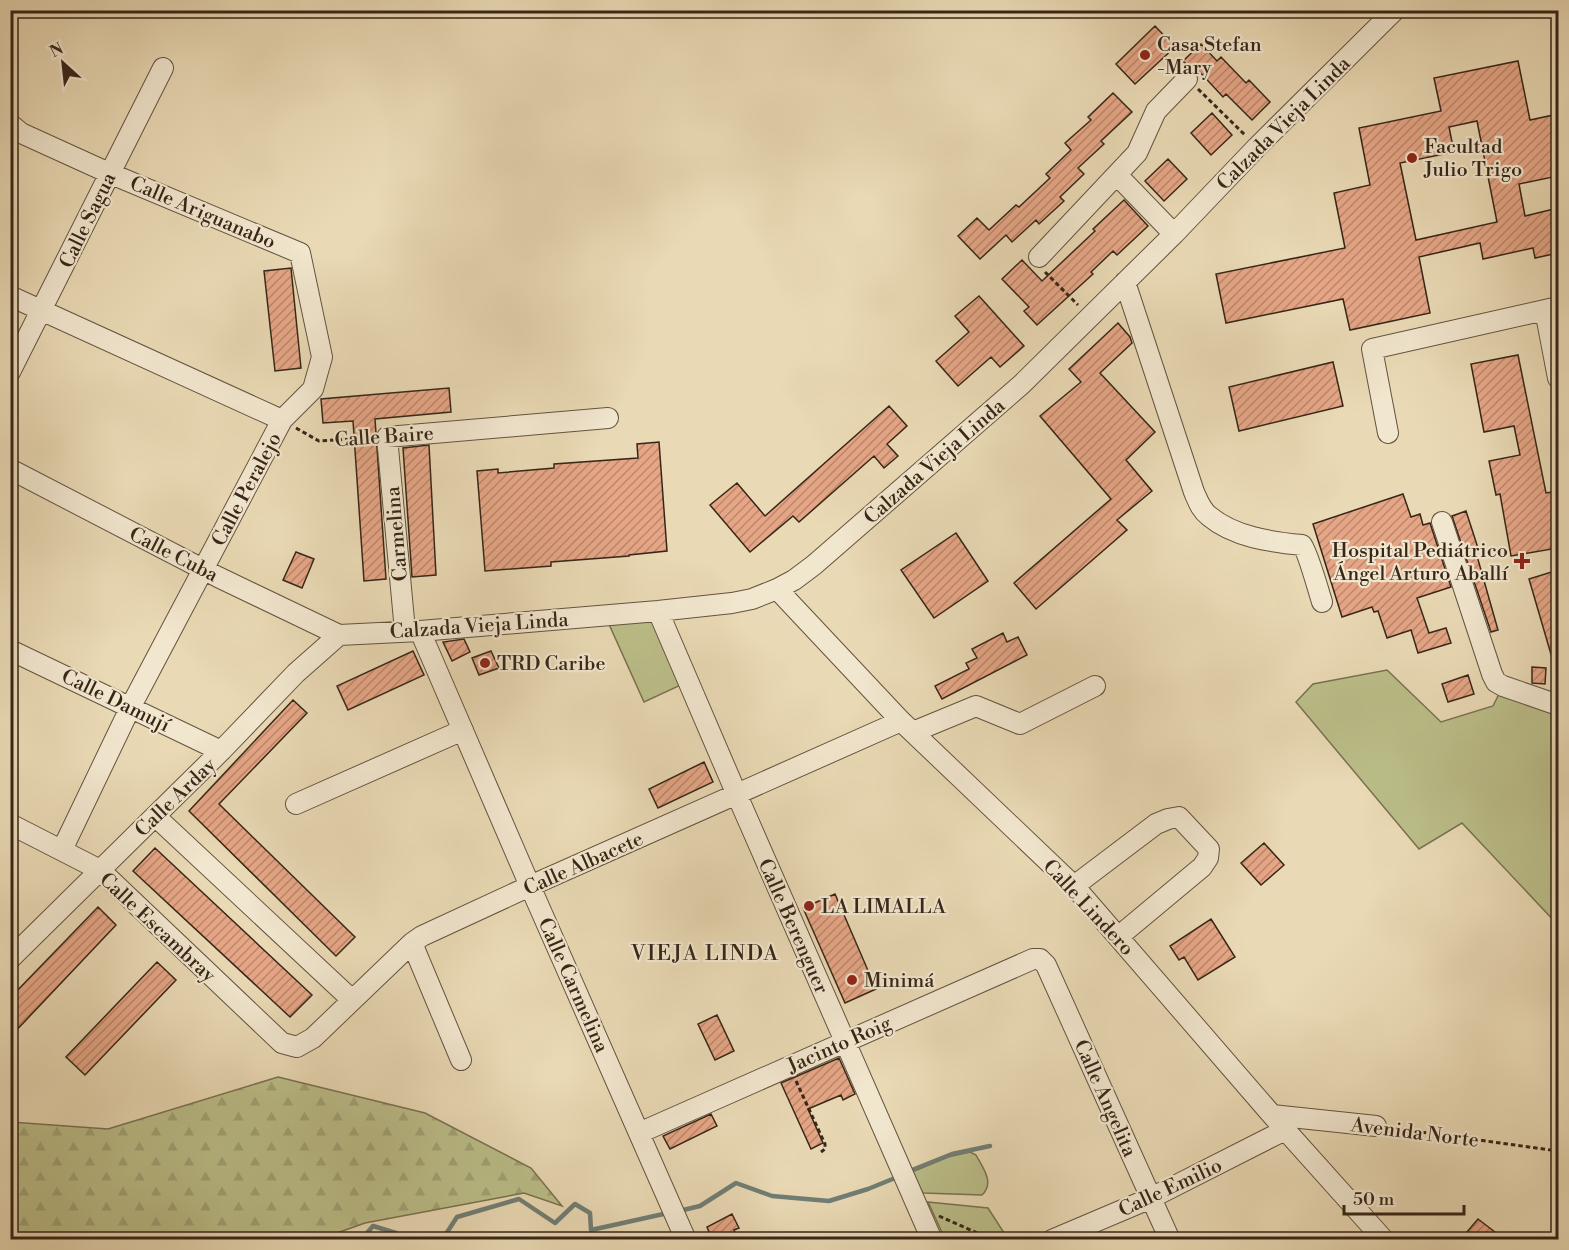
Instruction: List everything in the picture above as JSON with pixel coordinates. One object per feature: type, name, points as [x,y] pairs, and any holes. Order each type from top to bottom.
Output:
[{"type":"street","name":"Calzada Vieja Linda","points":[[339,635],[658,611],[732,603],[752,599],[794,580],[1022,384],[1395,10]]},
{"type":"street","name":"Calle Sagua","points":[[10,372],[164,68]]},
{"type":"street","points":[[1040,256],[1137,153],[1156,111],[1187,79]]},
{"type":"street","name":"Calle Ariguanabo","points":[[10,124],[21,133],[109,173],[300,253]]},
{"type":"street","points":[[1117,175],[1174,234]]},
{"type":"street","name":"Calle Peralejo","points":[[62,850],[131,706],[282,420],[313,389],[322,357],[300,253]]},
{"type":"street","points":[[1125,282],[1194,492],[1201,507],[1208,516],[1241,533],[1302,545],[1307,549],[1322,602]]},
{"type":"street","points":[[10,297],[282,420]]},
{"type":"street","points":[[1388,433],[1372,349],[1552,309],[1558,378]]},
{"type":"street","name":"Calle Baire","points":[[387,437],[609,418]]},
{"type":"street","name":"Carmelina","points":[[387,437],[412,631]]},
{"type":"street","name":"Calle Cuba","points":[[10,469],[203,569],[339,635]]},
{"type":"street","points":[[1442,522],[1496,682],[1558,705]]},
{"type":"street","name":"Calle Lindero","points":[[777,589],[907,726],[1074,886],[1272,1116],[1384,1239]]},
{"type":"street","name":"Calle Berenguer","points":[[658,611],[932,1239]]},
{"type":"street","name":"Calle Carmelina","points":[[412,631],[463,730],[686,1239]]},
{"type":"street","name":"Calle Arday","points":[[10,959],[221,752],[296,673],[339,635]]},
{"type":"street","name":"Calle Damují","points":[[10,650],[131,706],[221,752]]},
{"type":"street","name":"Calle Albacete","points":[[293,1047],[314,1038],[351,999],[412,943],[530,886],[737,795],[907,726],[975,706],[1020,724],[1095,686]]},
{"type":"street","points":[[296,804],[463,730]]},
{"type":"street","points":[[155,816],[351,999]]},
{"type":"street","points":[[1074,886],[1156,825],[1168,819],[1179,817],[1209,849],[1208,858],[1202,867],[1118,937]]},
{"type":"street","name":"Calle Escambray","points":[[10,824],[100,870],[282,1043],[293,1047]]},
{"type":"street","points":[[412,943],[461,1060]]},
{"type":"street","name":"Jacinto Roig","points":[[639,1133],[1033,959],[1040,959]]},
{"type":"street","name":"Calle Angelita","points":[[1040,959],[1046,965],[1170,1239]]},
{"type":"street","name":"Avenida Norte","points":[[1272,1116],[1376,1126]]},
{"type":"street","name":"Calle Emilio","points":[[1052,1239],[1151,1198],[1285,1130]]},
{"type":"path","points":[[1187,79],[1257,147]]},
{"type":"path","points":[[1040,256],[1036,262],[1090,317]]},
{"type":"path","name":"Calle Baire","points":[[282,420],[319,441],[387,437]]},
{"type":"path","points":[[790,1066],[825,1144],[825,1149],[821,1152]]},
{"type":"path","name":"Avenida Norte","points":[[1376,1126],[1558,1151]]},
{"type":"path","points":[[919,1209],[993,1239]]},
{"type":"green space","points":[[653,616],[683,684],[644,702],[608,622]]},
{"type":"green space","points":[[1387,670],[1441,722],[1493,706],[1503,686],[1558,710],[1558,925],[1462,823],[1419,849],[1296,702],[1313,684]]},
{"type":"green space","points":[[278,1077],[425,1113],[531,1168],[562,1206],[524,1193],[365,1223],[320,1239],[11,1239],[11,1122],[108,1129]]},
{"type":"green space","points":[[970,1152],[976,1155],[988,1180],[988,1186],[982,1195],[923,1193],[912,1172],[948,1157]]},
{"type":"green space","points":[[928,1202],[988,1208],[1008,1239],[945,1239]]},
{"type":"building","name":"Casa Stefan -Mary","points":[[1155,26],[1175,47],[1135,84],[1116,64]]},
{"type":"building","points":[[1201,44],[1217,61],[1221,57],[1246,83],[1249,80],[1270,102],[1252,120],[1226,94],[1223,97],[1198,70],[1196,72],[1183,61]]},
{"type":"building","points":[[1518,61],[1530,120],[1558,114],[1558,176],[1519,184],[1525,216],[1558,208],[1558,253],[1535,258],[1533,248],[1483,259],[1480,243],[1419,257],[1430,313],[1350,330],[1343,299],[1226,323],[1216,274],[1345,248],[1334,193],[1370,185],[1359,128],[1441,111],[1434,78]],"holes":[[[1477,121],[1497,222],[1416,240],[1400,163],[1454,152],[1449,127]]]},
{"type":"building","points":[[1113,93],[1132,112],[1101,141],[1104,144],[1078,168],[1084,174],[1060,197],[1064,201],[1039,224],[1036,220],[1012,242],[1006,235],[980,259],[958,236],[977,218],[989,230],[1016,205],[1019,207],[1050,178],[1046,174],[1071,150],[1065,143],[1091,120],[1088,117]]},
{"type":"building","points":[[1212,113],[1232,135],[1211,155],[1191,133]]},
{"type":"building","points":[[1168,159],[1187,179],[1164,201],[1145,181]]},
{"type":"building","points":[[1124,200],[1148,226],[1117,255],[1113,251],[1091,272],[1093,274],[1037,325],[1024,311],[1029,307],[1002,279],[1022,260],[1042,281]]},
{"type":"building","points":[[291,268],[301,368],[275,371],[264,271]]},
{"type":"building","points":[[979,296],[1024,346],[1000,367],[991,357],[958,386],[936,361],[969,332],[955,316]]},
{"type":"building","points":[[1118,323],[1130,337],[1132,343],[1100,373],[1155,432],[1126,460],[1152,491],[1117,520],[1127,530],[1036,609],[1014,583],[1111,499],[1040,416],[1081,382],[1069,369]]},
{"type":"building","points":[[1518,355],[1546,493],[1558,491],[1558,535],[1556,535],[1558,548],[1511,556],[1500,494],[1496,495],[1489,461],[1520,455],[1514,426],[1484,432],[1471,364]]},
{"type":"building","points":[[1333,362],[1343,406],[1239,431],[1229,387]]},
{"type":"building","points":[[449,388],[451,412],[375,419],[386,579],[364,581],[353,421],[323,423],[321,399]]},
{"type":"building","points":[[889,406],[907,426],[887,444],[898,456],[884,468],[874,456],[799,522],[793,516],[750,552],[710,505],[737,483],[765,516]]},
{"type":"building","points":[[659,442],[667,551],[551,562],[551,566],[485,571],[477,471],[498,469],[498,473],[554,468],[554,464],[638,458],[637,444]]},
{"type":"building","points":[[429,445],[436,575],[412,577],[403,448]]},
{"type":"building","points":[[1403,494],[1411,517],[1420,514],[1423,525],[1430,523],[1451,587],[1417,598],[1429,633],[1446,628],[1451,643],[1418,653],[1411,630],[1387,638],[1378,611],[1374,612],[1372,607],[1342,617],[1313,524]]},
{"type":"building","points":[[1466,511],[1478,548],[1475,549],[1498,630],[1491,632],[1452,516]]},
{"type":"building","points":[[956,533],[988,581],[934,618],[901,570]]},
{"type":"building","points":[[296,552],[314,559],[302,588],[283,580]]},
{"type":"building","points":[[1558,570],[1558,667],[1555,668],[1529,579]]},
{"type":"building","points":[[1003,633],[1007,642],[1018,637],[1027,655],[942,699],[935,686],[969,669],[966,663],[977,658],[972,649]]},
{"type":"building","points":[[464,639],[470,652],[452,661],[443,642]]},
{"type":"building","points":[[413,651],[424,675],[348,710],[337,686]]},
{"type":"building","points":[[491,651],[499,668],[479,675],[472,658]]},
{"type":"building","points":[[1532,667],[1546,668],[1545,684],[1532,683]]},
{"type":"building","points":[[1468,675],[1474,694],[1448,702],[1442,684]]},
{"type":"building","points":[[293,700],[307,713],[219,804],[355,937],[336,956],[189,811]]},
{"type":"building","points":[[704,762],[713,782],[658,808],[649,789]]},
{"type":"building","points":[[1264,843],[1284,865],[1261,885],[1241,863]]},
{"type":"building","points":[[155,848],[312,995],[290,1017],[133,871]]},
{"type":"building","points":[[835,894],[876,989],[845,1003],[803,908]]},
{"type":"building","points":[[98,907],[116,925],[10,1037],[10,998]]},
{"type":"building","points":[[1211,919],[1235,957],[1198,980],[1184,957],[1179,960],[1170,946]]},
{"type":"building","points":[[157,962],[176,980],[85,1075],[66,1057]]},
{"type":"building","points":[[717,1015],[734,1051],[715,1060],[698,1024]]},
{"type":"building","points":[[839,1058],[855,1094],[843,1100],[841,1095],[808,1109],[823,1143],[811,1149],[781,1083]]},
{"type":"building","points":[[711,1114],[717,1126],[670,1149],[663,1136]]},
{"type":"building","points":[[732,1214],[739,1228],[734,1230],[738,1239],[712,1239],[707,1227]]},
{"type":"building","points":[[1478,1219],[1504,1239],[1461,1239]]},
{"type":"waterway","points":[[907,1172],[952,1154],[990,1146]]},
{"type":"waterway","points":[[679,1211],[700,1206],[736,1183],[772,1196],[829,1201],[900,1176]]},
{"type":"waterway","points":[[442,1240],[457,1217],[519,1199],[555,1223],[575,1204],[590,1213],[591,1230],[668,1213]]},
{"type":"waterway","points":[[361,1240],[373,1226],[396,1233],[403,1240]]},
{"type":"place","name":"Casa Stefan -Mary","points":[[1145,55]]},
{"type":"place","name":"Facultad Julio Trigo","points":[[1412,158]]},
{"type":"place","name":"Hospital Pediátrico Ángel Arturo Aballí","points":[[1522,561]]},
{"type":"place","name":"TRD Caribe","points":[[485,663]]},
{"type":"place","name":"LA LIMALLA","points":[[809,906]]},
{"type":"place","name":"Minimá","points":[[852,980]]},
{"type":"district","name":"VIEJA LINDA","points":[[705,953]]}]
